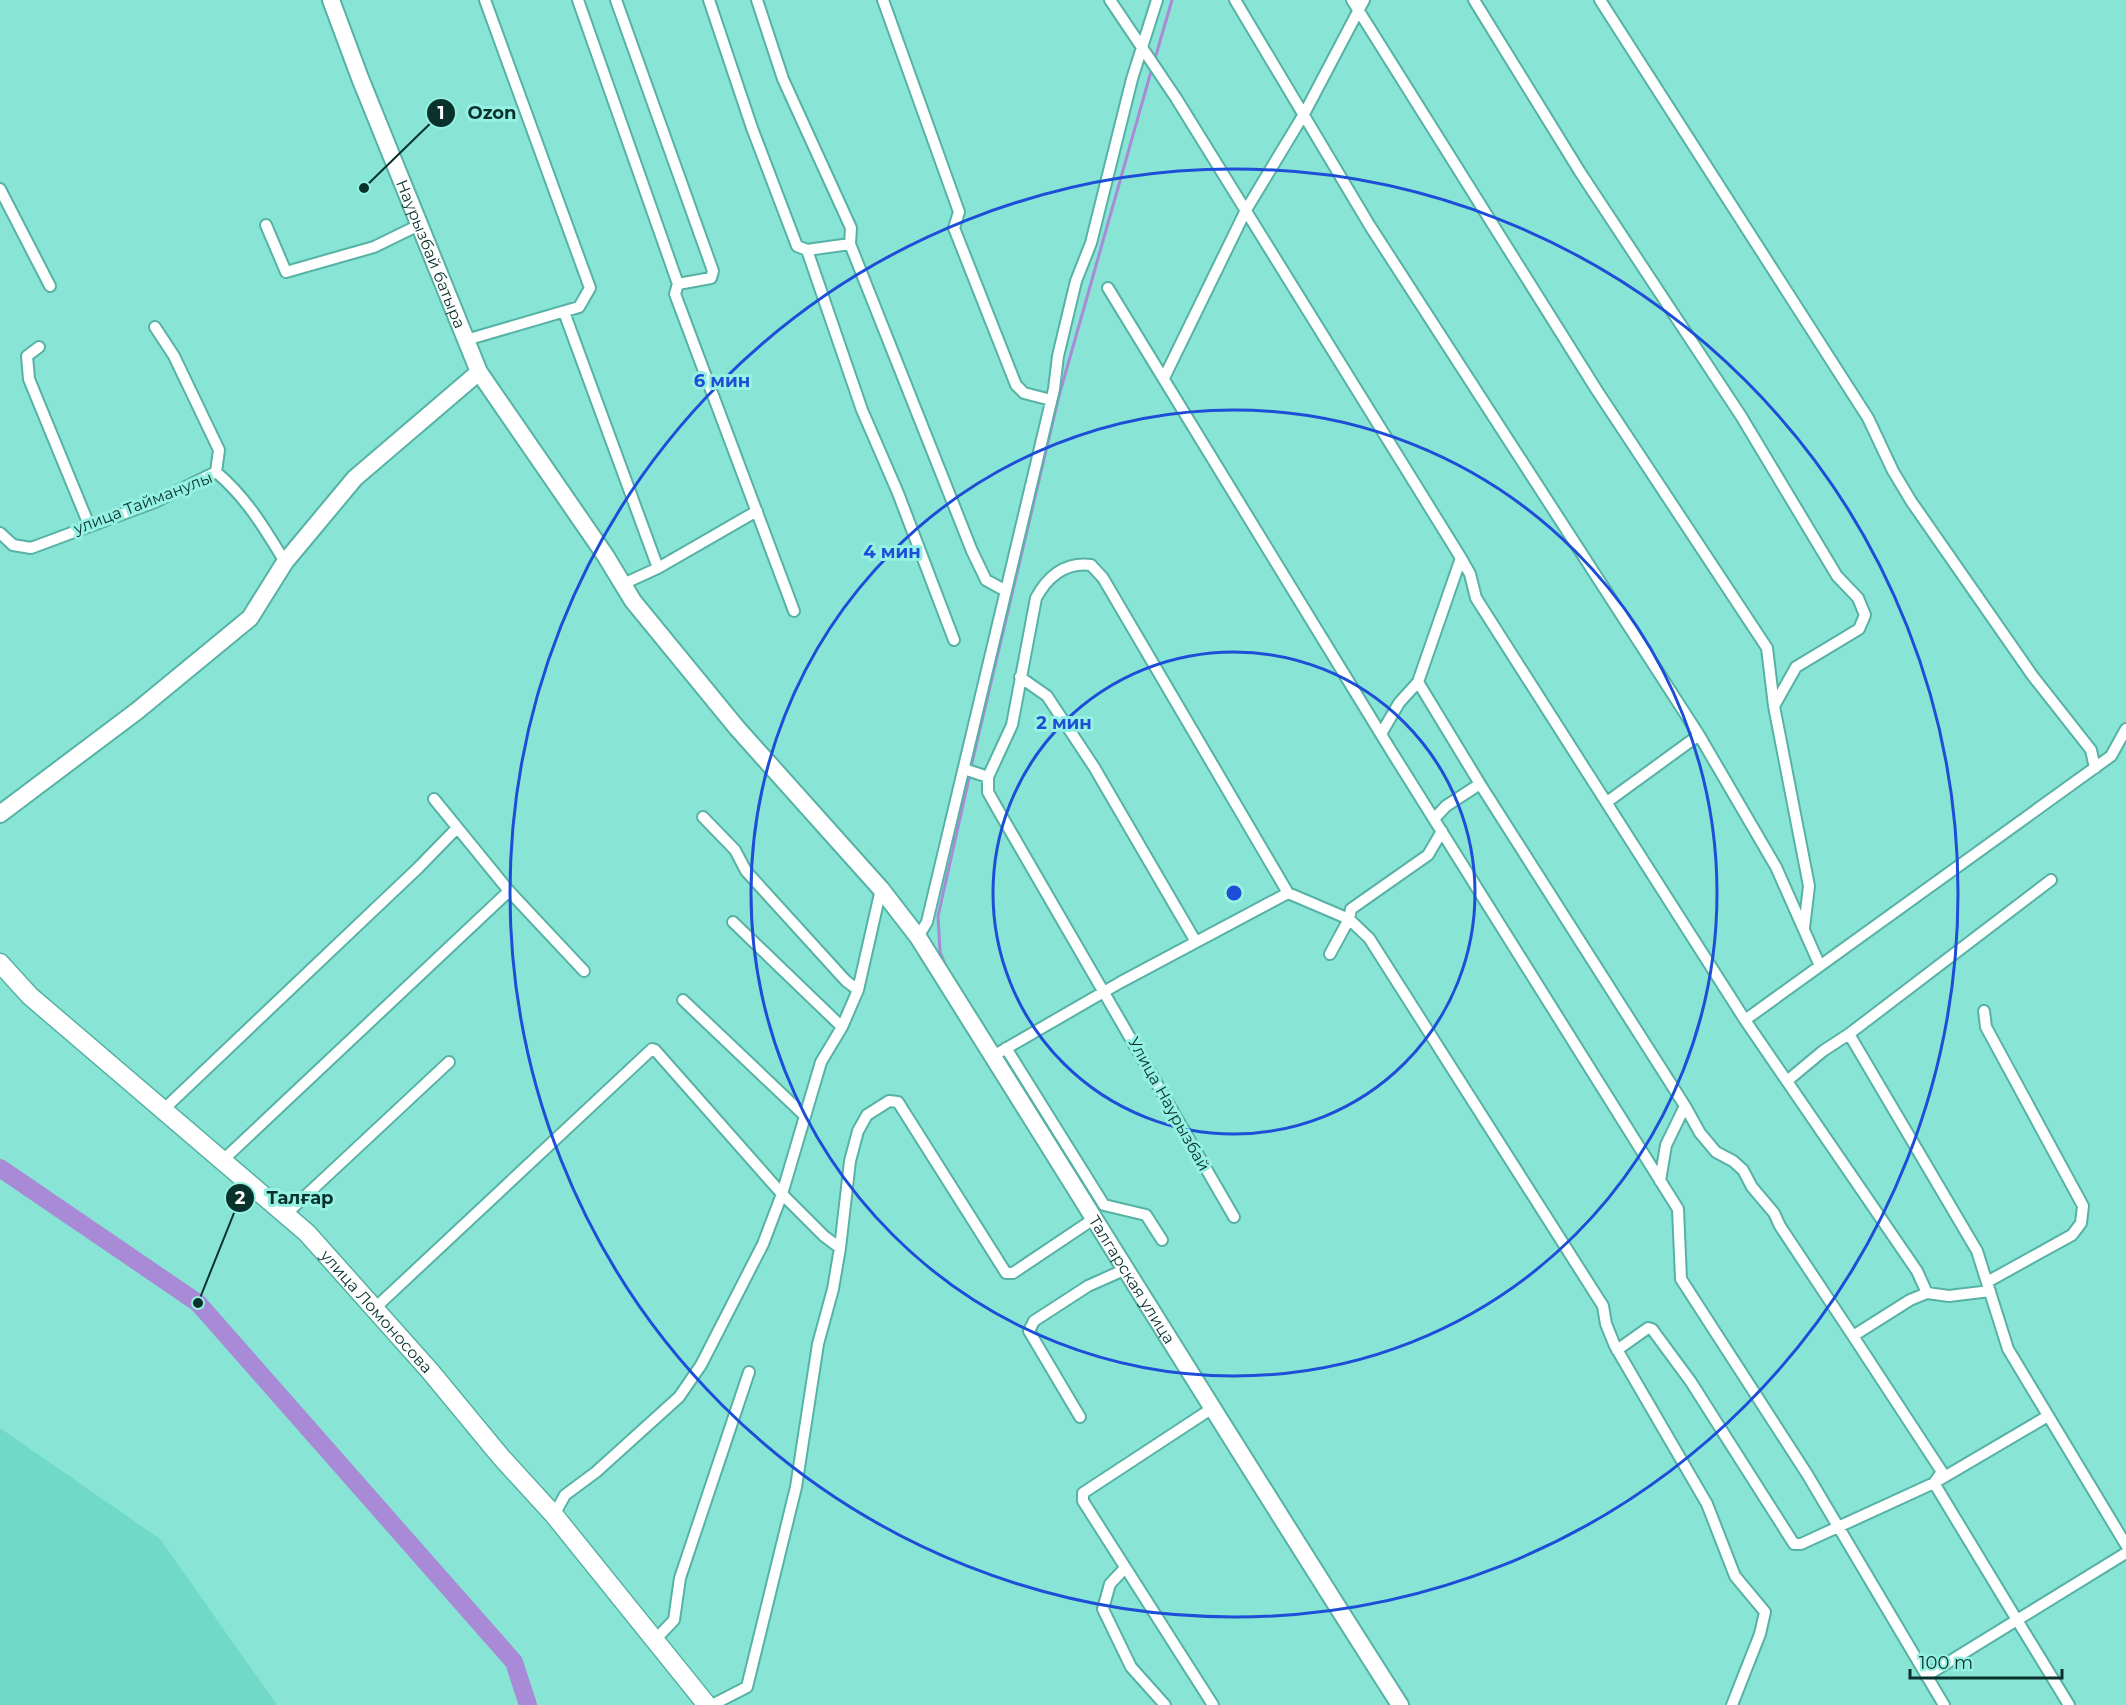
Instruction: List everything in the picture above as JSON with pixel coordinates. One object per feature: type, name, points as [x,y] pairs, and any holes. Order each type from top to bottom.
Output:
[{"type":"main road","name":"улица Ломоносова","points":[[0,963],[30,996],[307,1233],[501,1458],[554,1515],[707,1705]]},
{"type":"street","name":"Наурызбай батыра","points":[[331,0],[479,372],[623,585]]},
{"type":"street","points":[[466,340],[579,307],[590,288],[485,0]]},
{"type":"street","points":[[578,0],[678,284],[675,294],[794,611]]},
{"type":"street","points":[[616,0],[714,271],[711,278],[678,284]]},
{"type":"street","points":[[709,0],[752,128],[797,246],[807,250],[850,244]]},
{"type":"street","points":[[757,0],[783,79],[850,228],[850,244],[972,551],[986,580],[1006,591]]},
{"type":"street","points":[[883,0],[958,212],[954,228],[1016,385],[1024,393],[1051,400]]},
{"type":"street","points":[[1110,0],[1154,63],[1461,558],[1470,574],[1476,598],[1745,1020],[1917,1270],[1927,1293]]},
{"type":"street","points":[[918,937],[927,922],[968,770],[1076,281],[1091,243],[1132,79],[1144,48],[1157,0]]},
{"type":"street","points":[[1235,0],[1370,226],[1699,735],[1776,867],[1820,966]]},
{"type":"street","points":[[1352,0],[1361,5],[1596,389],[1767,648],[1774,706],[1809,886],[1804,928]]},
{"type":"street","points":[[1474,0],[1580,172],[1741,416],[1838,576],[1858,598],[1865,615],[1859,629],[1796,667],[1774,706]]},
{"type":"street","points":[[1600,0],[1868,418],[1893,471],[1911,501],[2032,675],[2091,750],[2095,768]]},
{"type":"street","points":[[1164,378],[1246,210],[1304,114],[1361,5]]},
{"type":"street","points":[[0,189],[50,286]]},
{"type":"street","points":[[266,225],[286,272],[374,247],[419,225]]},
{"type":"street","points":[[807,250],[862,410],[898,493],[954,640]]},
{"type":"street","points":[[1108,288],[1381,734],[1678,1209],[1681,1280],[1807,1474],[1944,1705]]},
{"type":"street","points":[[564,312],[658,568]]},
{"type":"street","points":[[155,327],[174,356],[219,450],[216,472]]},
{"type":"street","points":[[39,347],[27,356],[29,379],[88,525]]},
{"type":"street","points":[[0,814],[137,711],[250,618],[285,562],[355,478],[479,372]]},
{"type":"street","name":"улица Тайманулы","points":[[0,533],[13,545],[31,548],[155,502],[216,472],[233,486],[252,508],[285,562]]},
{"type":"street","points":[[623,585],[658,568],[757,511]]},
{"type":"street","points":[[1381,734],[1399,703],[1418,682],[1461,558]]},
{"type":"street","points":[[968,770],[988,777],[1012,725],[1036,598],[1045,582],[1075,563],[1091,565],[1103,578],[1288,893],[1349,919],[1369,938],[1604,1306],[1606,1324],[1617,1350],[1707,1504],[1735,1576],[1765,1612],[1760,1634],[1732,1705]]},
{"type":"street","name":"Талгарская улица","points":[[623,585],[633,601],[737,728],[881,889],[918,937],[999,1053],[1095,1218],[1211,1409],[1400,1705]]},
{"type":"street","points":[[1020,677],[1047,696],[1094,767],[1196,942]]},
{"type":"street","points":[[1418,682],[1700,1133],[1716,1152],[1733,1161],[1743,1170],[1752,1187],[1774,1213],[1780,1226],[1942,1472],[1934,1483]]},
{"type":"street","points":[[1745,1020],[2111,756],[2126,729]]},
{"type":"street","points":[[1607,802],[1699,735]]},
{"type":"street","name":"Улица Наурызбай","points":[[988,777],[988,792],[1234,1217]]},
{"type":"street","points":[[1434,819],[1446,806],[1480,784]]},
{"type":"street","points":[[434,799],[509,891],[584,971]]},
{"type":"street","points":[[703,817],[735,850],[746,871],[846,981],[858,990]]},
{"type":"street","points":[[164,1110],[373,912],[457,828]]},
{"type":"street","points":[[1330,954],[1349,919],[1351,909],[1428,855],[1442,831]]},
{"type":"street","points":[[1787,1081],[1822,1051],[1849,1034],[2050,880]]},
{"type":"street","points":[[554,1515],[565,1495],[596,1472],[679,1397],[701,1365],[763,1244],[782,1194],[821,1062],[842,1027],[858,990],[881,889]]},
{"type":"street","points":[[222,1161],[509,891]]},
{"type":"street","points":[[1162,1240],[1146,1215],[1104,1205],[999,1053],[1104,991],[1288,893]]},
{"type":"street","points":[[732,922],[842,1027]]},
{"type":"street","points":[[683,1000],[805,1116]]},
{"type":"street","points":[[1852,1336],[1910,1300],[1927,1293],[1949,1296],[1989,1287],[2072,1235],[2081,1223],[2083,1206],[1986,1027],[1984,1011]]},
{"type":"street","points":[[1849,1034],[1977,1251],[2008,1349],[2126,1545]]},
{"type":"street","points":[[374,1309],[652,1049],[678,1074],[782,1194],[824,1236],[840,1248]]},
{"type":"street","points":[[285,1215],[449,1062]]},
{"type":"street","points":[[712,1705],[747,1687],[796,1487],[819,1344],[833,1289],[840,1248],[850,1161],[858,1131],[867,1115],[893,1100],[898,1102],[1006,1274],[1013,1273],[1095,1218]]},
{"type":"street","points":[[1660,1181],[1666,1145],[1685,1107]]},
{"type":"street","points":[[1080,1417],[1029,1331],[1030,1326],[1034,1321],[1088,1286],[1126,1269]]},
{"type":"street","points":[[1617,1350],[1648,1328],[1652,1329],[1691,1382],[1794,1544],[1801,1544],[1934,1483],[2048,1416]]},
{"type":"street","points":[[654,1641],[674,1620],[680,1578],[749,1372]]},
{"type":"street","points":[[1211,1409],[1083,1493],[1083,1501],[1213,1705]]},
{"type":"street","points":[[1934,1483],[2069,1705]]},
{"type":"street","points":[[1926,1676],[2126,1553]]},
{"type":"street","points":[[1125,1568],[1110,1584],[1103,1609],[1131,1667],[1165,1705]]},
{"type":"shaded area","points":[[0,1428],[160,1539],[277,1705],[0,1705]]},
{"type":"waterway","points":[[1154,62],[1172,0]]},
{"type":"waterway","points":[[971,767],[1059,396],[1152,68]]},
{"type":"waterway","points":[[947,969],[940,952],[938,916],[970,774]]},
{"type":"waterway","points":[[0,1168],[198,1303],[514,1662],[528,1705]]},
{"type":"place","name":"Ozon","points":[[364,188]]},
{"type":"place","name":"Талғар","points":[[198,1303]]}]
